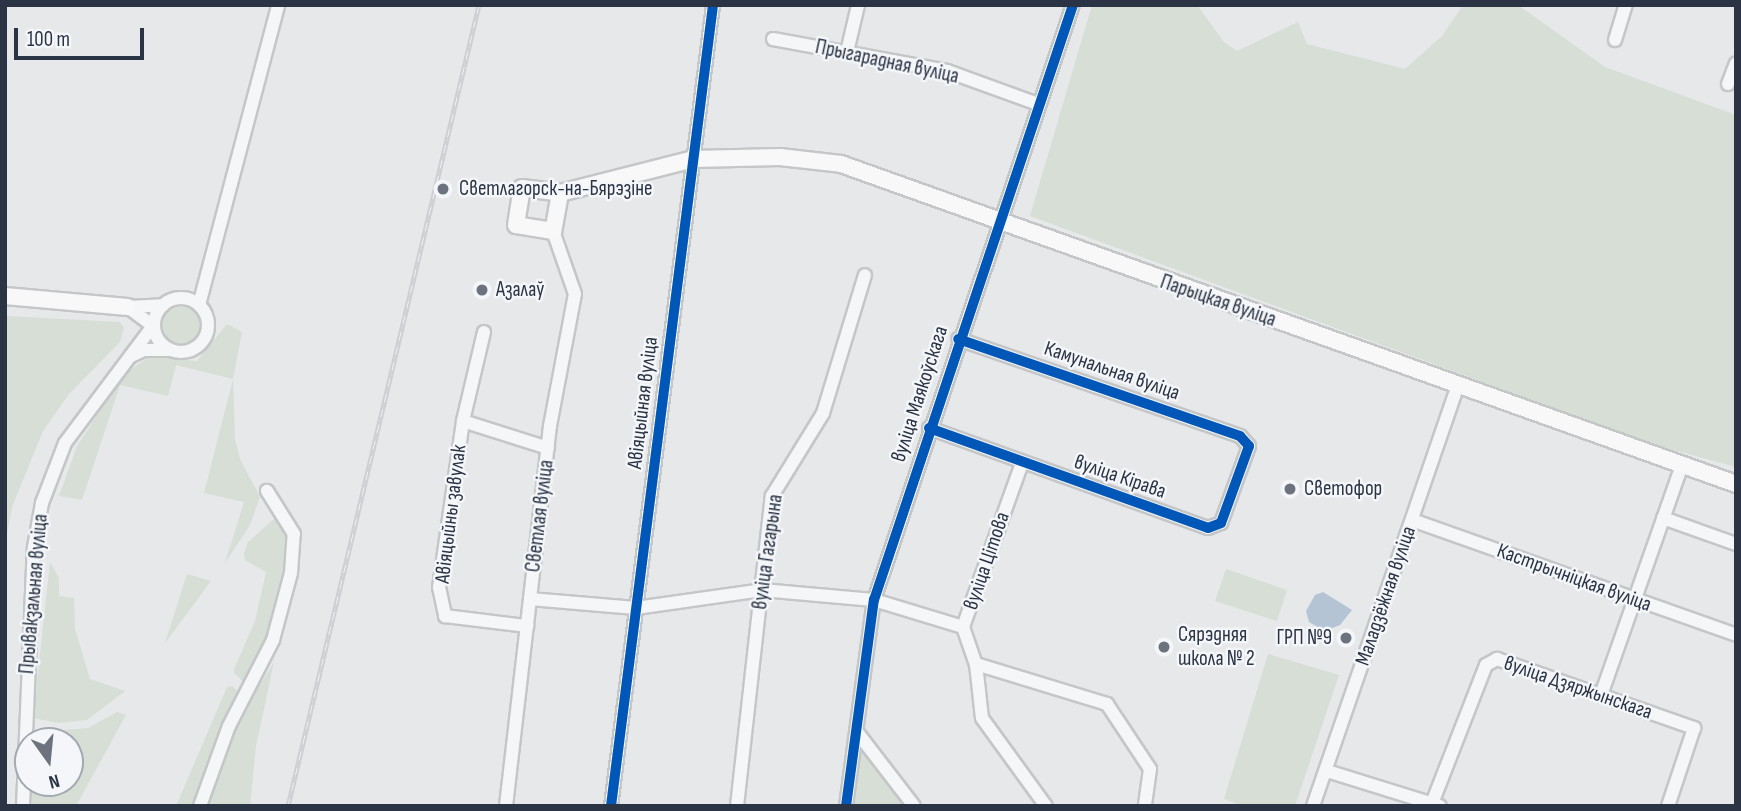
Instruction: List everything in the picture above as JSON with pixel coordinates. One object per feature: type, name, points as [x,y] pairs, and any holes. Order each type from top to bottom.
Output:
[{"type":"main road","name":"Парыцкая вуліца","points":[[693,159],[780,157],[841,164],[997,223],[1736,484]]},
{"type":"main road","points":[[553,231],[516,225],[522,188],[560,193],[693,159]]},
{"type":"main road","name":"Светлая вуліца","points":[[553,231],[560,193]]},
{"type":"main road","points":[[5,296],[128,307]]},
{"type":"street","points":[[199,305],[278,5]]},
{"type":"street","name":"Авіяцыйная вуліца","points":[[611,806],[713,5]]},
{"type":"street","points":[[846,51],[858,5]]},
{"type":"street","name":"вуліца Маякоўскага","points":[[846,806],[874,600],[958,339],[1073,5]]},
{"type":"street","points":[[1615,40],[1626,5]]},
{"type":"street","name":"Прыгарадная вуліца","points":[[773,39],[947,71],[1038,104]]},
{"type":"street","points":[[1728,84],[1736,63]]},
{"type":"street","name":"Светлая вуліца","points":[[506,806],[548,448],[575,294],[553,231]]},
{"type":"street","name":"вуліца Гагарына","points":[[737,806],[772,496],[822,412],[865,275]]},
{"type":"street","points":[[123,363],[144,350],[192,350],[204,340],[209,326],[199,305],[185,298],[163,305],[128,307]]},
{"type":"street","points":[[153,326],[163,305]]},
{"type":"street","points":[[128,307],[153,326],[158,340],[169,350]]},
{"type":"street","name":"Прывакзальная вуліца","points":[[23,806],[34,547],[42,503],[65,443],[153,326]]},
{"type":"street","name":"Авіяцыйны завулак","points":[[484,332],[463,421],[439,587],[445,616],[527,626]]},
{"type":"street","name":"Камунальная вуліца","points":[[958,339],[1240,436],[1249,446]]},
{"type":"street","name":"Маладзёжная вуліца","points":[[1313,806],[1458,386]]},
{"type":"street","points":[[463,421],[548,448]]},
{"type":"street","name":"вуліца Кірава","points":[[929,428],[1208,528],[1221,523],[1249,446]]},
{"type":"street","name":"вуліца Цітова","points":[[1021,463],[963,627],[975,664],[982,718],[1046,806]]},
{"type":"street","points":[[1601,695],[1682,465]]},
{"type":"street","points":[[200,806],[229,726],[273,640],[291,573],[294,534],[267,491]]},
{"type":"street","points":[[1663,518],[1736,544]]},
{"type":"street","name":"Кастрычніцкая вуліца","points":[[1412,520],[1736,635]]},
{"type":"street","points":[[530,599],[636,608],[762,590],[874,600],[963,627]]},
{"type":"street","name":"вуліца Дзяржынскага","points":[[1434,805],[1486,665],[1497,659],[1694,728],[1668,806]]},
{"type":"street","points":[[975,664],[1107,704],[1150,769],[1145,806]]},
{"type":"street","points":[[857,732],[914,806]]},
{"type":"street","points":[[1327,771],[1434,805]]},
{"type":"shaded area","points":[[1092,5],[1197,5],[1224,42],[1237,51],[1298,22],[1307,44],[1405,69],[1442,36],[1463,5],[1518,5],[1605,67],[1736,115],[1736,467],[1655,445],[1030,216]]},
{"type":"shaded area","points":[[181,307],[194,313],[200,326],[194,339],[181,345],[168,339],[162,326],[168,313]]},
{"type":"shaded area","points":[[5,316],[120,322],[124,328],[120,342],[69,394],[43,431],[12,507],[5,545]]},
{"type":"shaded area","points":[[227,324],[242,332],[233,379],[176,365],[168,396],[120,385],[82,500],[59,496],[77,446],[124,374],[151,356],[197,361]]},
{"type":"shaded area","points":[[233,379],[235,439],[240,459],[260,497],[250,525],[225,563],[244,502],[204,493]]},
{"type":"shaded area","points":[[275,518],[286,525],[289,567],[272,638],[247,685],[234,673],[235,667],[255,621],[266,572],[245,560],[244,553],[248,542]]},
{"type":"shaded area","points":[[50,562],[59,578],[59,596],[74,598],[75,629],[90,679],[125,691],[87,720],[58,723],[33,718]]},
{"type":"shaded area","points":[[1226,569],[1287,590],[1277,621],[1215,601]]},
{"type":"shaded area","points":[[187,574],[211,581],[165,643]]},
{"type":"shaded area","points":[[1268,654],[1339,675],[1295,806],[1243,806],[1224,799]]},
{"type":"shaded area","points":[[274,662],[256,746],[250,806],[205,806],[234,726]]},
{"type":"shaded area","points":[[232,686],[242,695],[197,806],[176,806],[227,687]]},
{"type":"shaded area","points":[[117,712],[126,715],[84,791],[84,728]]},
{"type":"shaded area","points":[[860,745],[907,806],[853,806]]},
{"type":"shaded area","points":[[32,797],[81,797],[76,806],[32,806]]},
{"type":"water","points":[[1323,592],[1352,610],[1340,625],[1325,631],[1309,622],[1306,611],[1315,595]]},
{"type":"railway","points":[[288,806],[479,5]]},
{"type":"cycle path","points":[[611,806],[713,5]]},
{"type":"cycle path","points":[[846,806],[874,600],[1073,5]]},
{"type":"cycle path","points":[[929,428],[1208,528],[1221,523],[1249,446],[1240,436],[958,339]]},
{"type":"place","name":"Светлагорск-на-Бярэзіне","points":[[443,189]]},
{"type":"place","name":"Азалаў","points":[[482,290]]},
{"type":"place","name":"Светофор","points":[[1290,489]]},
{"type":"place","name":"ГРП №9","points":[[1346,638]]},
{"type":"place","name":"Сярэдняя школа № 2","points":[[1164,647]]}]
